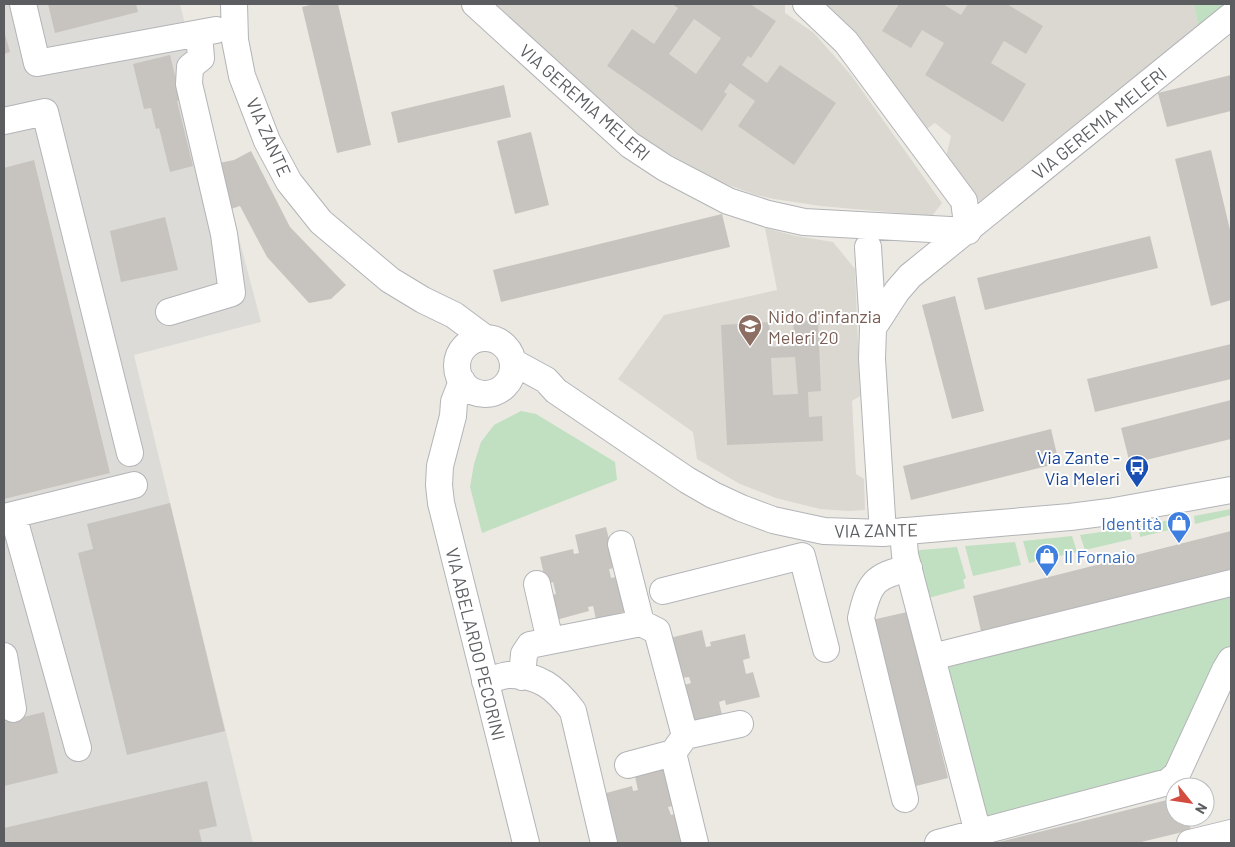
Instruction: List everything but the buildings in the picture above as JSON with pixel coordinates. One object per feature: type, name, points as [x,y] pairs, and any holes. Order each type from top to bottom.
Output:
[{"type":"street","points":[[23,4],[37,63],[198,34],[239,11]]},
{"type":"street","name":"VIA GEREMIA MELERI","points":[[475,4],[630,145],[665,168],[728,201],[768,214],[804,222],[968,231]]},
{"type":"street","points":[[807,4],[846,42],[964,201],[968,231]]},
{"type":"street","name":"VIA ZANTE","points":[[239,11],[235,40],[242,76],[267,141],[289,182],[321,222],[390,280],[423,300],[443,327],[474,343],[495,339],[504,344],[512,355],[504,379]]},
{"type":"street","name":"VIA GEREMIA MELERI","points":[[873,328],[896,291],[910,276],[968,231],[1231,16]]},
{"type":"street","points":[[169,312],[232,292],[224,234],[189,84],[190,68],[201,58],[198,34]]},
{"type":"street","points":[[4,121],[44,112],[130,453]]},
{"type":"street","points":[[868,246],[873,328],[872,359],[893,532],[905,554],[978,833]]},
{"type":"street","points":[[462,381],[457,365],[460,354],[474,343]]},
{"type":"street","name":"VIA ZANTE","points":[[462,381],[472,391],[479,393],[504,379],[556,391],[688,480],[741,508],[773,520],[802,527],[846,533],[893,532],[1099,513],[1231,490]]},
{"type":"street","name":"VIA ABELARDO PECORINI","points":[[446,444],[463,421],[504,379]]},
{"type":"street","name":"VIA ABELARDO PECORINI","points":[[462,381],[454,402],[453,416],[440,466],[441,504],[526,843]]},
{"type":"street","points":[[78,748],[9,516],[134,485]]},
{"type":"street","points":[[621,544],[641,623]]},
{"type":"street","points":[[663,591],[798,549],[826,649]]},
{"type":"street","points":[[904,799],[861,618],[865,598],[874,582],[889,573],[908,568]]},
{"type":"street","points":[[932,657],[1231,583]]},
{"type":"street","points":[[537,584],[550,641]]},
{"type":"street","points":[[522,677],[524,654],[530,645],[641,623],[657,631],[679,744],[695,843]]},
{"type":"street","points":[[4,656],[13,709]]},
{"type":"street","points":[[938,843],[1168,782],[1177,774],[1231,660]]},
{"type":"street","points":[[485,681],[507,675],[533,678],[548,684],[573,711],[604,843]]},
{"type":"street","points":[[628,766],[679,744],[740,724]]},
{"type":"street","points":[[1190,843],[1231,833]]},
{"type":"shaded area","points":[[4,4],[180,4],[261,322],[134,355],[253,843],[4,843]]},
{"type":"shaded area","points":[[492,4],[785,4],[785,13],[814,33],[851,75],[942,203],[932,216],[821,206],[756,195],[723,183],[662,150],[631,129]]},
{"type":"shaded area","points":[[821,4],[1194,4],[1198,25],[980,202],[946,157],[951,136],[935,123],[925,130]]},
{"type":"shaded area","name":"Nido d'infanzia Meleri 20","points":[[765,228],[796,236],[833,242],[855,269],[860,396],[852,401],[856,474],[864,479],[865,510],[820,509],[776,498],[740,484],[697,459],[693,432],[618,379],[664,315],[777,290]]},
{"type":"green space","points":[[1194,4],[1224,4],[1198,25]]},
{"type":"green space","points":[[521,411],[536,414],[615,462],[617,480],[482,533],[470,487],[474,464],[481,442],[494,425]]},
{"type":"green space","points":[[1231,509],[1231,515],[1195,524],[1194,516]]},
{"type":"green space","points":[[1187,517],[1189,525],[1140,537],[1138,526]]},
{"type":"green space","points":[[1129,528],[1132,539],[1085,550],[1080,535]]},
{"type":"green space","points":[[1072,536],[1077,552],[1029,563],[1023,541]]},
{"type":"green space","points":[[1015,542],[1021,565],[973,576],[965,546]]},
{"type":"green space","points":[[957,547],[966,578],[963,580],[965,588],[925,599],[918,552],[920,550]]},
{"type":"green space","points":[[1231,590],[1231,649],[1168,772],[989,823],[945,669],[949,663]]},
{"type":"place","name":"Nido d'infanzia Meleri 20","points":[[750,347]]},
{"type":"place","name":"Via Zante - Via Meleri","points":[[1137,488]]},
{"type":"place","name":"Identità","points":[[1179,544]]},
{"type":"place","name":"Il Fornaio","points":[[1047,577]]}]
